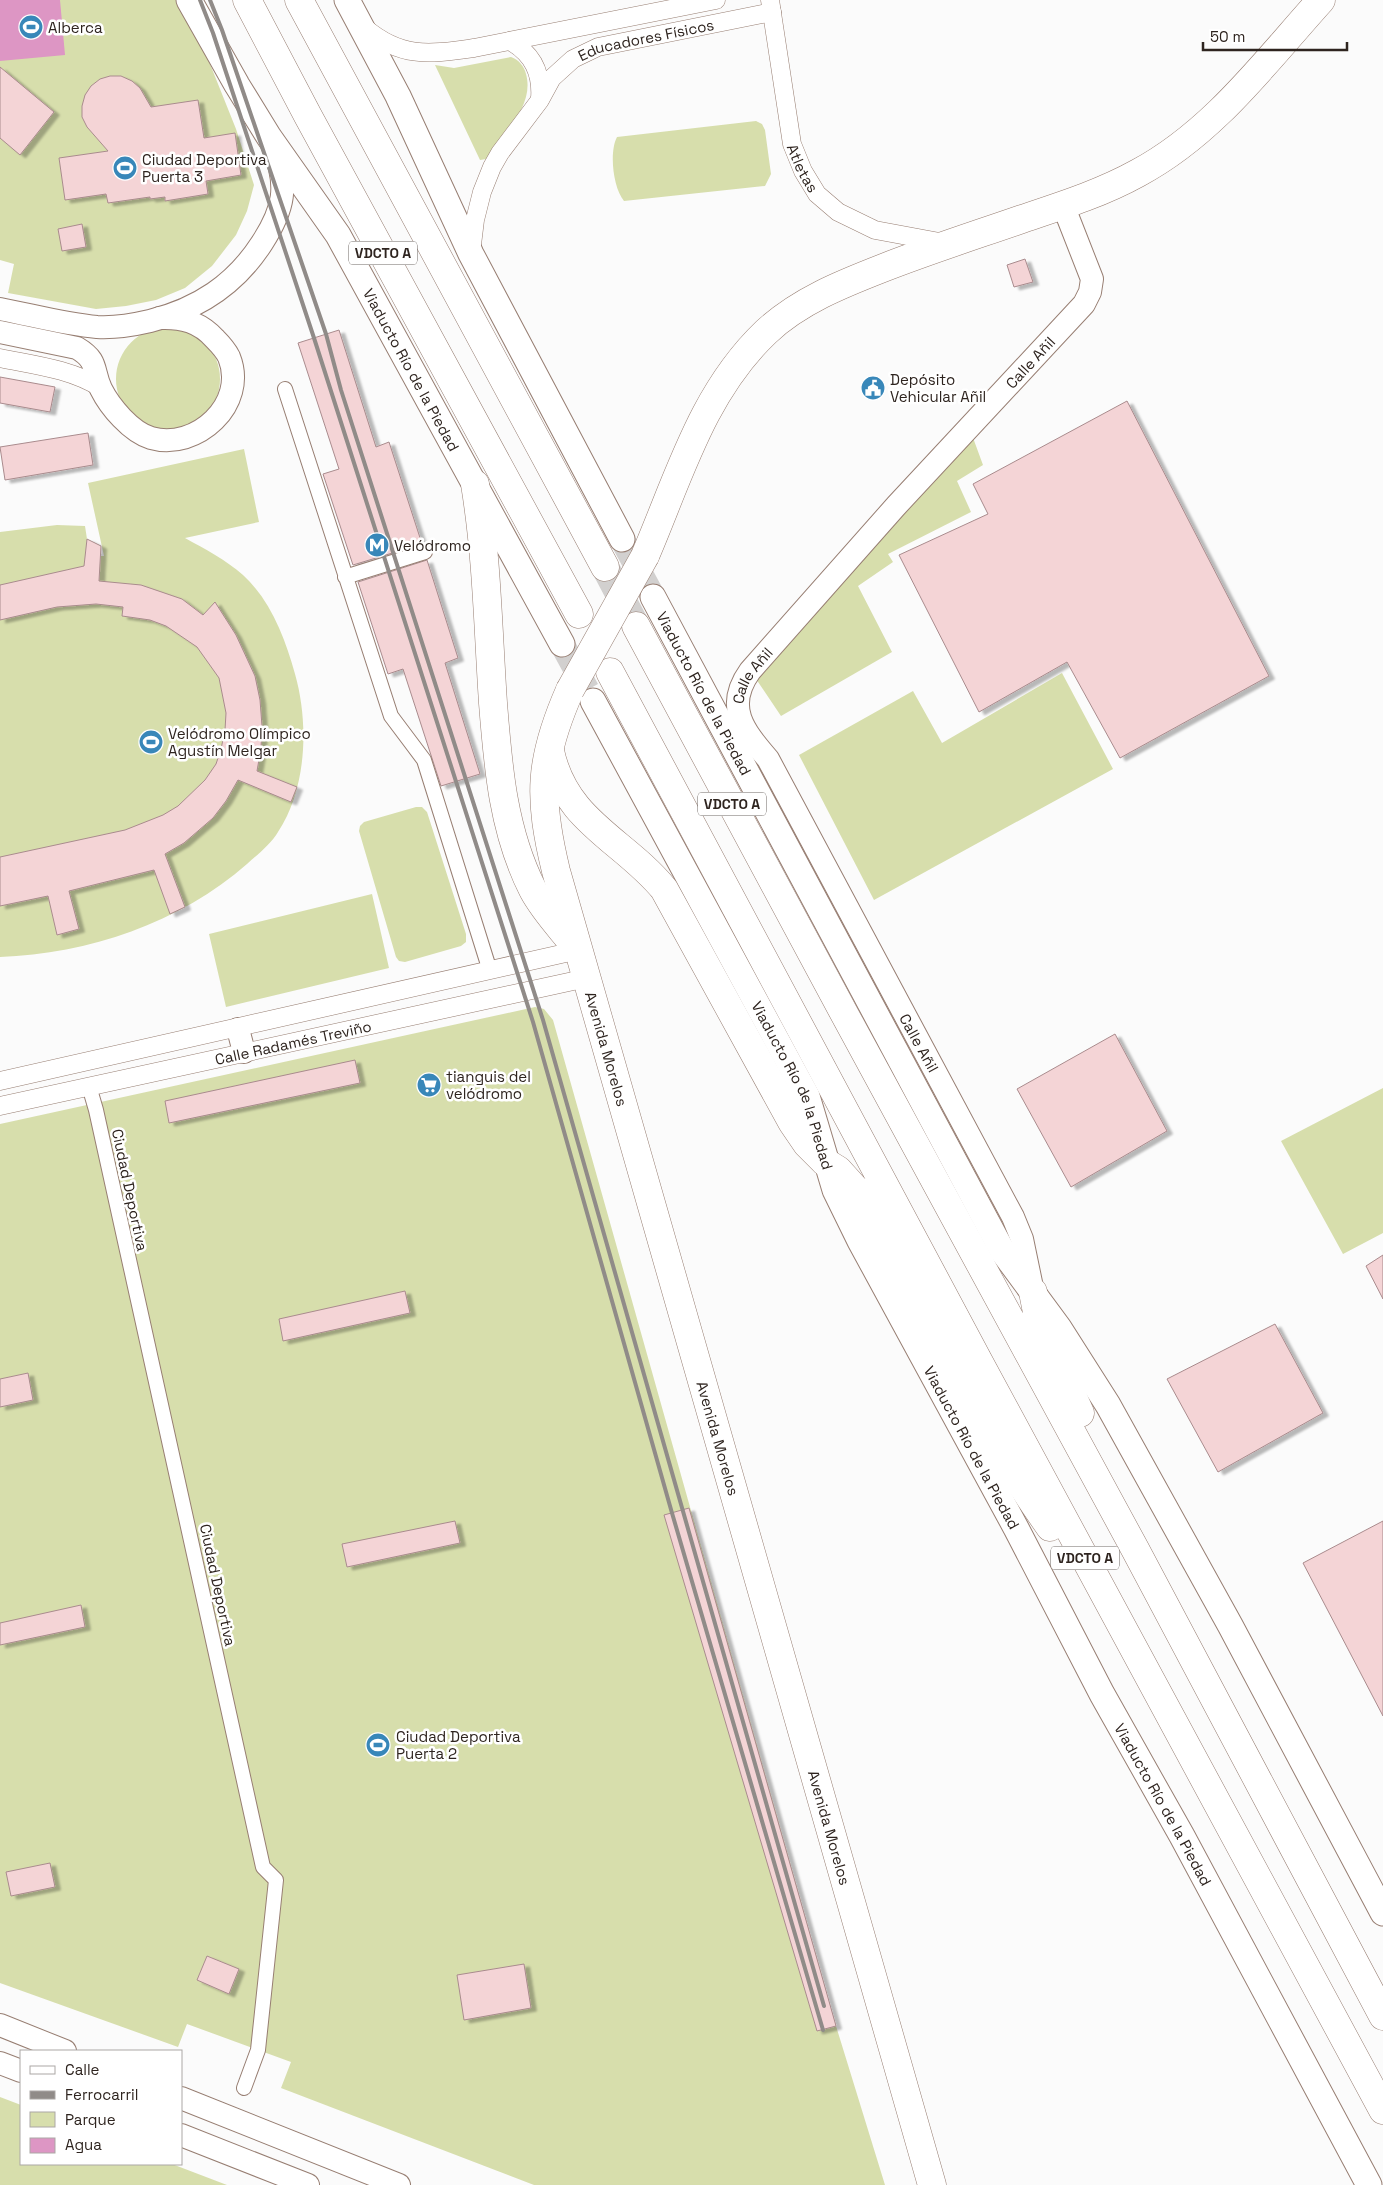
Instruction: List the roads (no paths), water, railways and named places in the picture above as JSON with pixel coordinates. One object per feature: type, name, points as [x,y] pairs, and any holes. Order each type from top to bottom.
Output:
[{"type":"main road","name":"Viaducto Río de la Piedad","points":[[189,0],[269,137],[338,235],[562,644]]},
{"type":"main road","name":"Viaducto Río de la Piedad","points":[[247,0],[308,116],[579,614]]},
{"type":"main road","name":"VDCTO A","points":[[299,0],[605,567]]},
{"type":"main road","points":[[347,0],[398,96],[471,254],[622,539]]},
{"type":"main road","points":[[581,695],[644,556],[683,459],[710,404],[735,366],[767,331],[828,290],[948,243],[1063,205],[1137,174],[1187,141],[1216,115],[1321,0]]},
{"type":"main road","points":[[475,484],[483,536],[496,748],[504,805],[516,850],[534,890],[547,912],[579,950]]},
{"type":"main road","name":"Viaducto Río de la Piedad","points":[[653,598],[1003,1252],[1059,1328],[1108,1405],[1234,1634],[1383,1913]]},
{"type":"main road","name":"Viaducto Río de la Piedad","points":[[636,626],[1135,1549],[1383,2016]]},
{"type":"main road","name":"Viaducto Río de la Piedad","points":[[610,672],[1383,2110]]},
{"type":"main road","name":"Viaducto Río de la Piedad","points":[[581,695],[807,1096],[825,1162],[835,1190],[860,1241],[1011,1519],[1102,1694],[1182,1836],[1369,2185]]},
{"type":"main road","name":"Avenida Morelos","points":[[581,695],[557,718],[549,745],[543,792],[556,871],[932,2185]]},
{"type":"main road","points":[[549,745],[558,778],[572,802],[611,842],[649,871],[664,889],[792,1122],[807,1144],[825,1162],[838,1170],[857,1191],[971,1399],[1017,1476],[1043,1517],[1117,1617]]},
{"type":"main road","points":[[1033,1292],[1039,1322],[1120,1501],[1135,1549]]},
{"type":"street","name":"Educadores Físicos","points":[[361,25],[388,44],[412,52],[434,53],[510,41],[716,0]]},
{"type":"street","name":"Educadores Físicos","points":[[471,254],[480,201],[492,167],[557,73],[572,59],[598,47],[771,6]]},
{"type":"street","name":"Atletas","points":[[771,6],[792,144],[803,171],[817,194],[838,212],[875,230],[948,243]]},
{"type":"street","points":[[510,41],[524,51],[537,68],[541,80],[540,100]]},
{"type":"street","points":[[0,309],[98,327],[126,325],[180,313],[206,300],[218,292],[247,265],[279,214],[283,193],[281,171],[269,137]]},
{"type":"street","name":"Calle Añil","points":[[1033,1292],[1022,1239],[1013,1218],[768,759],[747,735],[739,716],[738,705],[742,683],[750,671],[896,506],[1084,304],[1090,292],[1092,279],[1063,205]]},
{"type":"street","points":[[0,332],[77,348],[88,354],[96,370],[101,388],[124,423],[151,438],[177,441],[202,432],[213,422],[229,397],[232,378],[228,357],[211,335],[190,321],[176,317],[160,318]]},
{"type":"street","points":[[0,358],[70,373],[86,378],[101,388]]},
{"type":"street","points":[[285,388],[391,716],[424,760],[490,971]]},
{"type":"street","points":[[345,577],[425,552]]},
{"type":"street","name":"Calle Radamés Treviño","points":[[0,1081],[238,1029],[579,950]]},
{"type":"street","name":"Calle Radamés Treviño","points":[[0,1106],[587,978]]},
{"type":"street","points":[[238,1029],[244,1052]]},
{"type":"street","name":"Ciudad Deportiva","points":[[88,1086],[103,1139],[263,1867],[276,1880],[258,2050],[244,2088]]},
{"type":"street","points":[[0,2025],[62,2050]]},
{"type":"street","points":[[0,2063],[20,2071]]},
{"type":"street","points":[[182,2098],[399,2185]]},
{"type":"street","points":[[182,2135],[308,2185]]},
{"type":"water","name":"Alberca","points":[[0,0],[60,0],[65,55],[0,61]]},
{"type":"tunnel","points":[[622,539],[653,597]]},
{"type":"tunnel","points":[[605,567],[636,626]]},
{"type":"tunnel","points":[[562,644],[587,690]]},
{"type":"railway","points":[[200,0],[213,33],[314,338],[533,1022],[672,1513],[823,2030]]},
{"type":"railway","points":[[210,0],[326,334],[341,390],[543,1020],[824,2006]]},
{"type":"place","name":"Alberca","points":[[31,27]]},
{"type":"place","name":"Ciudad Deportiva Puerta 3","points":[[125,168]]},
{"type":"place","name":"Depósito Vehicular Añil","points":[[873,388]]},
{"type":"place","name":"Velódromo","points":[[377,545]]},
{"type":"place","name":"Velódromo Olímpico Agustín Melgar","points":[[151,742]]},
{"type":"place","name":"tianguis del velódromo","points":[[429,1085]]},
{"type":"place","name":"Ciudad Deportiva Puerta 2","points":[[378,1745]]}]
